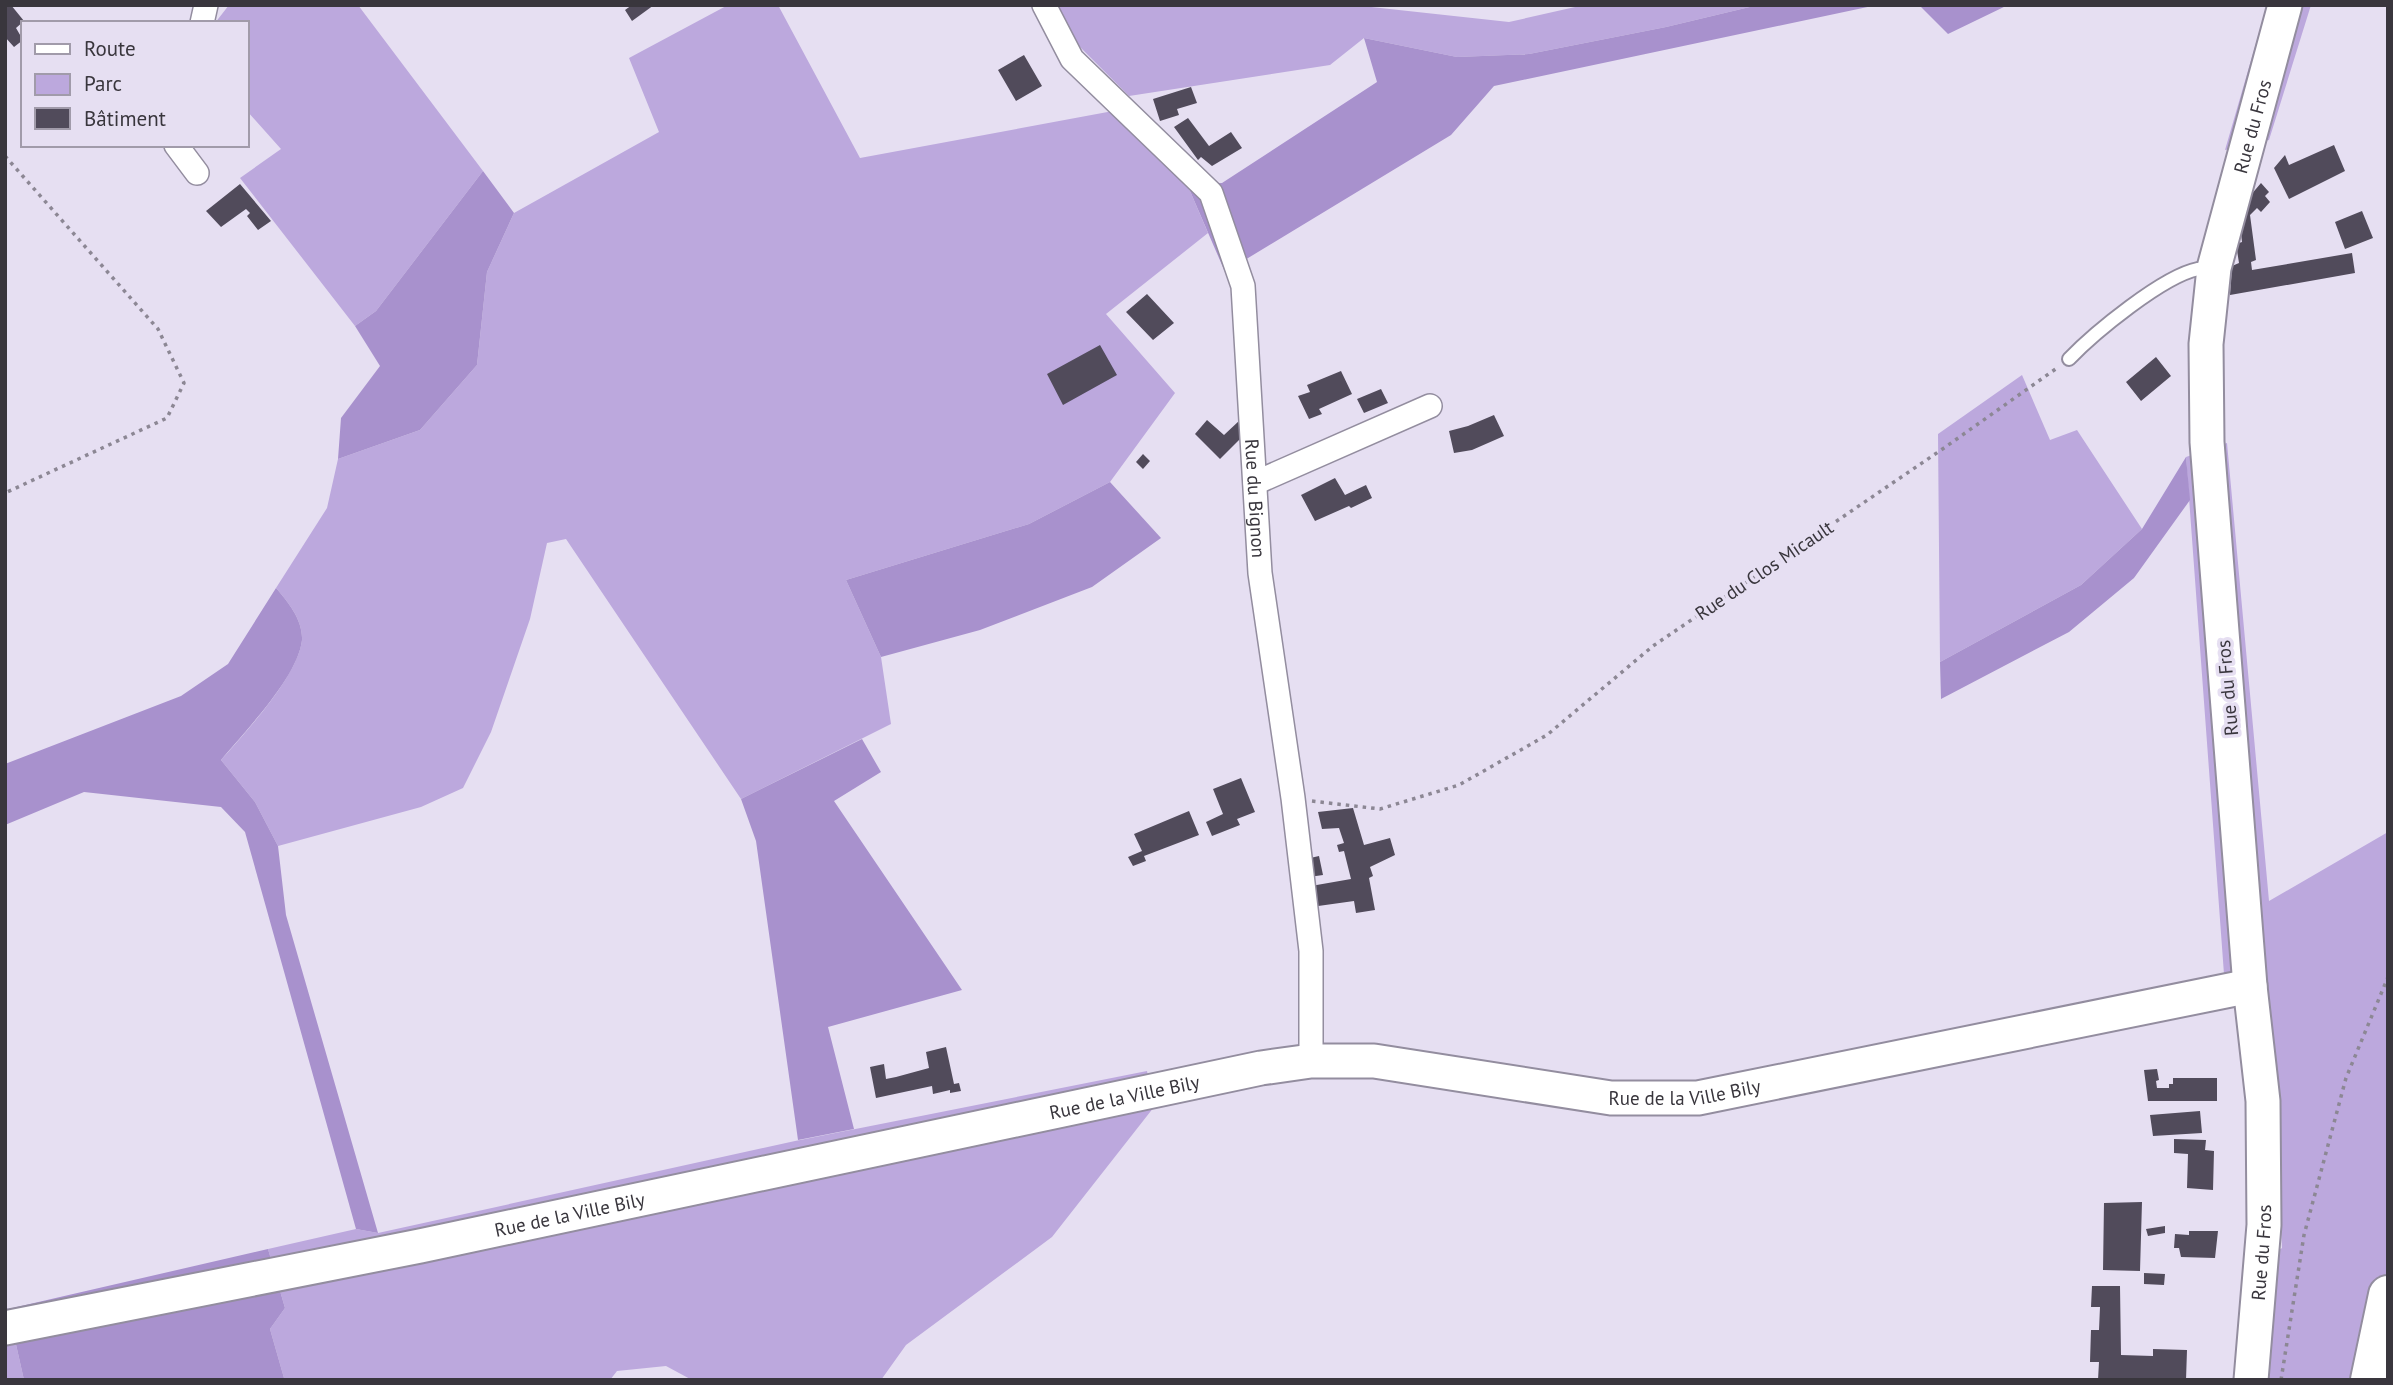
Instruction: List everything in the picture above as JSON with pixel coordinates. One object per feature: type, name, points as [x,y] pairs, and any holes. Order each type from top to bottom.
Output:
[{"type":"highway","points":[[2370,1380],[2388,1295]]},
{"type":"street","name":"Rue du Bignon","points":[[1044,5],[1072,59],[1211,193],[1243,286],[1261,573],[1293,798],[1311,951],[1311,1061]]},
{"type":"street","name":"Rue du Fros","points":[[2251,1380],[2264,1211],[2263,1101],[2250,986],[2207,442],[2206,344],[2214,268],[2285,5]]},
{"type":"street","points":[[178,147],[197,173]]},
{"type":"street","points":[[1255,483],[1430,406]]},
{"type":"street","name":"Rue de la Ville Bily","points":[[5,1328],[420,1245],[1261,1069],[1311,1061],[1374,1061],[1611,1098],[1698,1098],[2250,986]]},
{"type":"lane","points":[[2069,359],[2101,329],[2169,280],[2198,269],[2214,268]]},
{"type":"path","points":[[5,156],[158,329],[184,383],[167,418],[5,493]]},
{"type":"path","name":"Rue du Clos Micault","points":[[1293,798],[1380,808],[1459,785],[1547,735],[1653,646],[1944,448],[2069,359]]},
{"type":"path","points":[[2281,1380],[2304,1235],[2346,1078],[2388,977]]},
{"type":"green space","points":[[229,5],[358,5],[483,171],[376,311],[355,326],[240,178],[281,149],[248,112],[248,21],[217,21]]},
{"type":"green space","points":[[728,5],[778,5],[860,158],[1113,111],[1187,184],[1208,233],[1106,314],[1175,393],[1110,482],[1029,524],[846,580],[881,657],[891,724],[741,799],[566,539],[547,543],[530,619],[491,732],[463,788],[421,807],[278,846],[255,802],[221,760],[281,687],[298,654],[302,640],[300,625],[290,605],[276,588],[327,508],[338,459],[420,430],[477,365],[487,272],[514,213],[659,132],[629,58]]},
{"type":"green space","points":[[1056,5],[1353,5],[1509,22],[1584,5],[1758,5],[1666,27],[1529,54],[1457,57],[1364,38],[1330,65],[1129,96],[1076,43]]},
{"type":"green space","points":[[2267,5],[2311,5],[2269,140],[2225,150]]},
{"type":"green space","points":[[2022,375],[2050,440],[2077,430],[2142,529],[2081,585],[1940,662],[1938,434]]},
{"type":"green space","points":[[2227,443],[2269,901],[2388,832],[2388,1380],[2234,1380],[2249,1270],[2282,1248],[2265,961],[2224,974],[2186,457]]},
{"type":"green space","points":[[1147,1071],[1154,1107],[1052,1237],[906,1345],[881,1380],[692,1380],[666,1366],[617,1371],[610,1380],[282,1380],[284,1378],[270,1329],[285,1308],[268,1249],[356,1229],[378,1233],[795,1141]]},
{"type":"green space","points":[[5,1306],[8,1309],[24,1380],[5,1380]]},
{"type":"shaded area","points":[[1758,5],[1877,5],[1494,86],[1451,135],[1225,272],[1187,184],[1222,183],[1377,82],[1364,38],[1457,57],[1529,54],[1666,27]]},
{"type":"shaded area","points":[[1919,5],[2008,5],[1948,34]]},
{"type":"shaded area","points":[[483,171],[514,213],[487,272],[477,365],[420,430],[338,459],[341,418],[380,366],[355,326],[376,311]]},
{"type":"shaded area","points":[[2186,457],[2190,500],[2134,578],[2069,632],[1941,699],[1940,662],[2081,585],[2142,529]]},
{"type":"shaded area","points":[[1110,482],[1161,538],[1092,587],[980,630],[881,657],[846,580],[1029,524]]},
{"type":"shaded area","points":[[276,588],[290,605],[300,625],[302,640],[298,655],[281,687],[221,760],[255,802],[278,846],[286,915],[378,1233],[356,1229],[245,832],[221,807],[84,792],[5,825],[5,764],[181,696],[228,664]]},
{"type":"shaded area","points":[[862,739],[881,772],[834,801],[962,990],[828,1027],[854,1129],[798,1140],[756,841],[741,799]]},
{"type":"shaded area","points":[[268,1249],[285,1308],[270,1329],[284,1378],[282,1380],[24,1380],[8,1309]]},
{"type":"building","points":[[5,5],[11,5],[24,21],[16,28],[21,42],[14,47],[5,37]]},
{"type":"building","points":[[632,5],[654,5],[632,21],[625,10]]},
{"type":"building","points":[[1024,55],[1042,86],[1016,101],[998,70]]},
{"type":"building","points":[[1191,87],[1197,103],[1177,109],[1179,115],[1160,121],[1153,99]]},
{"type":"building","points":[[1188,118],[1209,146],[1231,132],[1242,148],[1212,166],[1201,157],[1198,160],[1174,127]]},
{"type":"building","points":[[2334,145],[2345,171],[2289,199],[2274,168],[2285,155],[2289,165]]},
{"type":"building","points":[[2261,183],[2269,192],[2265,196],[2270,202],[2261,212],[2257,208],[2250,215],[2256,260],[2251,262],[2252,270],[2352,253],[2355,273],[2230,295],[2232,266],[2239,263],[2236,244],[2242,242],[2239,216],[2244,203]]},
{"type":"building","points":[[240,184],[271,221],[258,230],[247,216],[250,213],[246,209],[221,227],[206,211]]},
{"type":"building","points":[[2362,211],[2373,238],[2345,249],[2335,222]]},
{"type":"building","points":[[1147,294],[1174,323],[1153,340],[1126,312]]},
{"type":"building","points":[[1100,345],[1117,375],[1063,405],[1047,374]]},
{"type":"building","points":[[2156,357],[2171,376],[2141,401],[2126,382]]},
{"type":"building","points":[[1341,371],[1352,394],[1319,409],[1322,414],[1309,419],[1298,396],[1310,392],[1307,385]]},
{"type":"building","points":[[1381,389],[1388,403],[1364,413],[1357,399]]},
{"type":"building","points":[[1494,415],[1504,436],[1472,450],[1454,453],[1449,431]]},
{"type":"building","points":[[1207,420],[1224,435],[1240,420],[1240,439],[1220,459],[1195,434]]},
{"type":"building","points":[[1143,454],[1150,461],[1143,469],[1136,462]]},
{"type":"building","points":[[1335,478],[1345,495],[1366,485],[1372,498],[1315,521],[1301,495]]},
{"type":"building","points":[[1241,778],[1255,812],[1237,819],[1240,825],[1212,836],[1206,822],[1223,814],[1213,789]]},
{"type":"building","points":[[1353,808],[1364,845],[1390,838],[1395,855],[1370,867],[1373,876],[1369,878],[1375,910],[1356,913],[1354,901],[1311,907],[1311,886],[1351,879],[1344,851],[1339,852],[1337,845],[1344,843],[1339,828],[1322,829],[1318,812]]},
{"type":"building","points":[[1189,811],[1199,835],[1144,856],[1146,861],[1133,866],[1128,857],[1142,851],[1134,834]]},
{"type":"building","points":[[1319,856],[1323,875],[1309,877],[1306,859]]},
{"type":"building","points":[[946,1047],[954,1084],[959,1083],[961,1091],[950,1093],[950,1090],[933,1094],[932,1086],[876,1098],[870,1067],[884,1064],[886,1079],[896,1077],[929,1068],[926,1052]]},
{"type":"building","points":[[2157,1069],[2157,1088],[2169,1088],[2169,1084],[2173,1084],[2173,1078],[2217,1078],[2217,1101],[2148,1101],[2144,1070]]},
{"type":"building","points":[[2200,1111],[2202,1133],[2153,1136],[2150,1115]]},
{"type":"building","points":[[2174,1139],[2206,1140],[2205,1150],[2214,1151],[2213,1190],[2187,1188],[2188,1154],[2174,1153]]},
{"type":"building","points":[[2142,1202],[2140,1271],[2103,1270],[2104,1203]]},
{"type":"building","points":[[2165,1226],[2165,1233],[2148,1236],[2146,1229]]},
{"type":"building","points":[[2189,1231],[2218,1231],[2215,1258],[2181,1257],[2179,1248],[2174,1248],[2175,1234],[2189,1235]]},
{"type":"building","points":[[2144,1273],[2165,1274],[2164,1285],[2144,1284]]},
{"type":"building","points":[[2092,1286],[2120,1286],[2121,1355],[2153,1356],[2153,1349],[2187,1350],[2186,1380],[2098,1380],[2099,1362],[2090,1362],[2091,1330],[2099,1330],[2100,1307],[2091,1307]]}]
